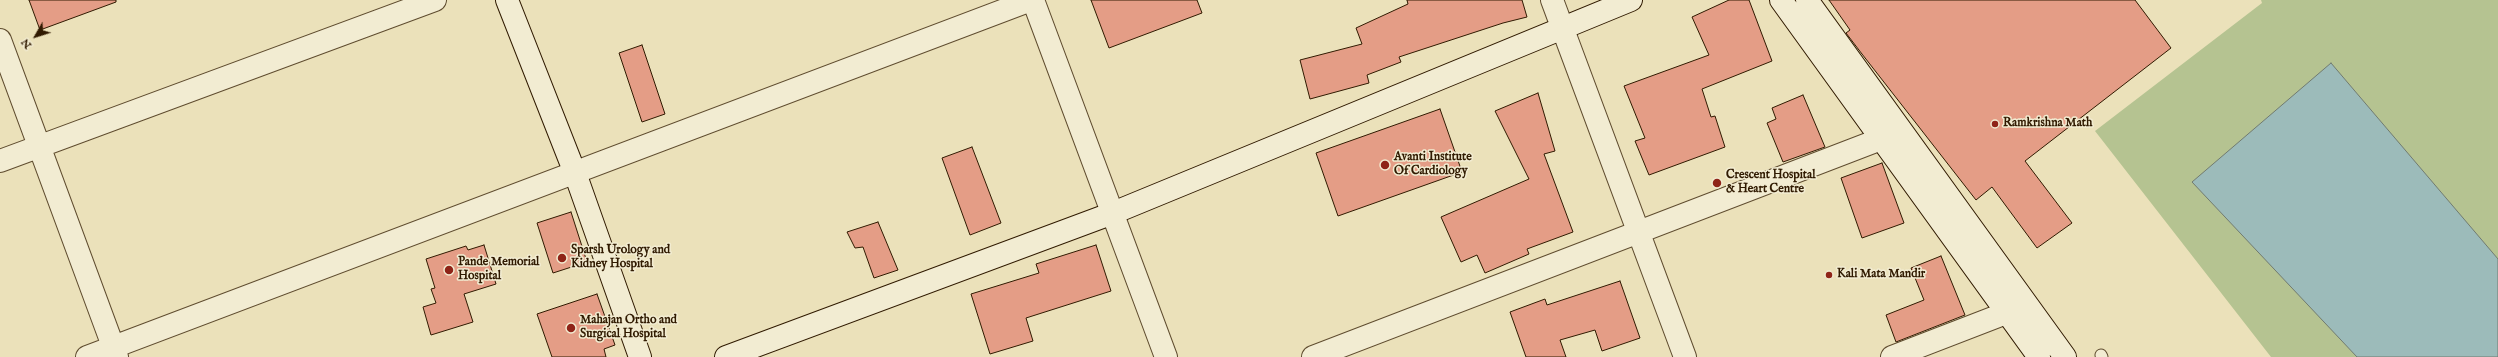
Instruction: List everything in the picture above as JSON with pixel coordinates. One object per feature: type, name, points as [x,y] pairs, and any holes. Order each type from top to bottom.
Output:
[{"type":"street","points":[[0,161],[434,0]]},
{"type":"street","points":[[507,0],[575,173],[640,357]]},
{"type":"street","points":[[87,357],[115,352],[575,173],[1032,0],[1166,357]]},
{"type":"street","points":[[1552,0],[1685,357]]},
{"type":"street","points":[[726,357],[1113,213],[1631,0]]},
{"type":"street","points":[[1782,0],[2024,302],[2065,357]]},
{"type":"street","points":[[1807,0],[1890,134],[2006,313],[2039,357]]},
{"type":"street","points":[[0,40],[115,352]]},
{"type":"street","points":[[1313,357],[1890,134]]},
{"type":"street","points":[[1892,357],[2006,313],[2024,302]]},
{"type":"green space","points":[[2261,0],[2498,0],[2498,357],[2271,357],[2095,131],[2262,3]]},
{"type":"water","points":[[2331,63],[2498,259],[2498,357],[2357,357],[2192,182]]},
{"type":"building","points":[[29,0],[116,0],[116,2],[40,30]]},
{"type":"building","points":[[1091,0],[1197,0],[1202,13],[1109,48]]},
{"type":"building","points":[[1407,0],[1522,0],[1527,17],[1503,23],[1399,57],[1401,62],[1367,75],[1369,83],[1310,99],[1300,60],[1362,44],[1356,28],[1408,4]]},
{"type":"building","points":[[1729,0],[1749,0],[1772,61],[1702,89],[1711,117],[1715,116],[1725,147],[1649,175],[1635,141],[1645,138],[1624,86],[1709,55],[1692,17]]},
{"type":"building","name":"Ramkrishna Math","points":[[1829,0],[2135,0],[2171,48],[2025,161],[2072,223],[2037,248],[1992,187],[1976,200],[1846,33],[1850,30]]},
{"type":"building","points":[[642,45],[665,114],[642,122],[619,53]]},
{"type":"building","points":[[1538,93],[1555,151],[1544,154],[1573,232],[1527,249],[1529,254],[1485,273],[1477,255],[1461,262],[1441,217],[1529,179],[1495,111]]},
{"type":"building","points":[[1803,95],[1825,147],[1783,162],[1767,123],[1776,119],[1772,108]]},
{"type":"building","points":[[1440,109],[1462,172],[1338,216],[1316,153]]},
{"type":"building","points":[[972,147],[1001,223],[970,235],[942,158]]},
{"type":"building","points":[[1882,163],[1904,223],[1862,238],[1841,178]]},
{"type":"building","points":[[571,212],[587,262],[553,273],[537,223]]},
{"type":"building","points":[[878,222],[898,270],[874,278],[863,247],[855,248],[847,232]]},
{"type":"building","points":[[484,245],[496,284],[464,294],[473,322],[431,335],[423,307],[436,303],[431,289],[435,288],[426,259],[466,246],[468,250]]},
{"type":"building","points":[[1096,245],[1111,291],[1026,318],[1033,341],[990,354],[971,294],[1039,273],[1036,264]]},
{"type":"building","points":[[1941,256],[1965,315],[1896,342],[1886,315],[1924,300],[1911,268]]},
{"type":"building","points":[[1620,281],[1640,338],[1602,351],[1595,330],[1560,340],[1566,357],[1526,357],[1510,312],[1545,299],[1547,305]]},
{"type":"building","points":[[597,294],[615,345],[604,349],[606,357],[552,357],[537,314]]},
{"type":"place","name":"Ramkrishna Math","points":[[1995,124]]},
{"type":"place","name":"Avanti Institute Of Cardiology","points":[[1385,165]]},
{"type":"place","name":"Crescent Hospital & Heart Centre","points":[[1717,183]]},
{"type":"place","name":"Sparsh Urology and Kidney Hospital","points":[[562,258]]},
{"type":"place","name":"Pande Memorial Hospital","points":[[449,270]]},
{"type":"place","name":"Kali Mata Mandir","points":[[1829,275]]},
{"type":"place","name":"Mahajan Ortho and Surgical Hospital","points":[[571,328]]}]
